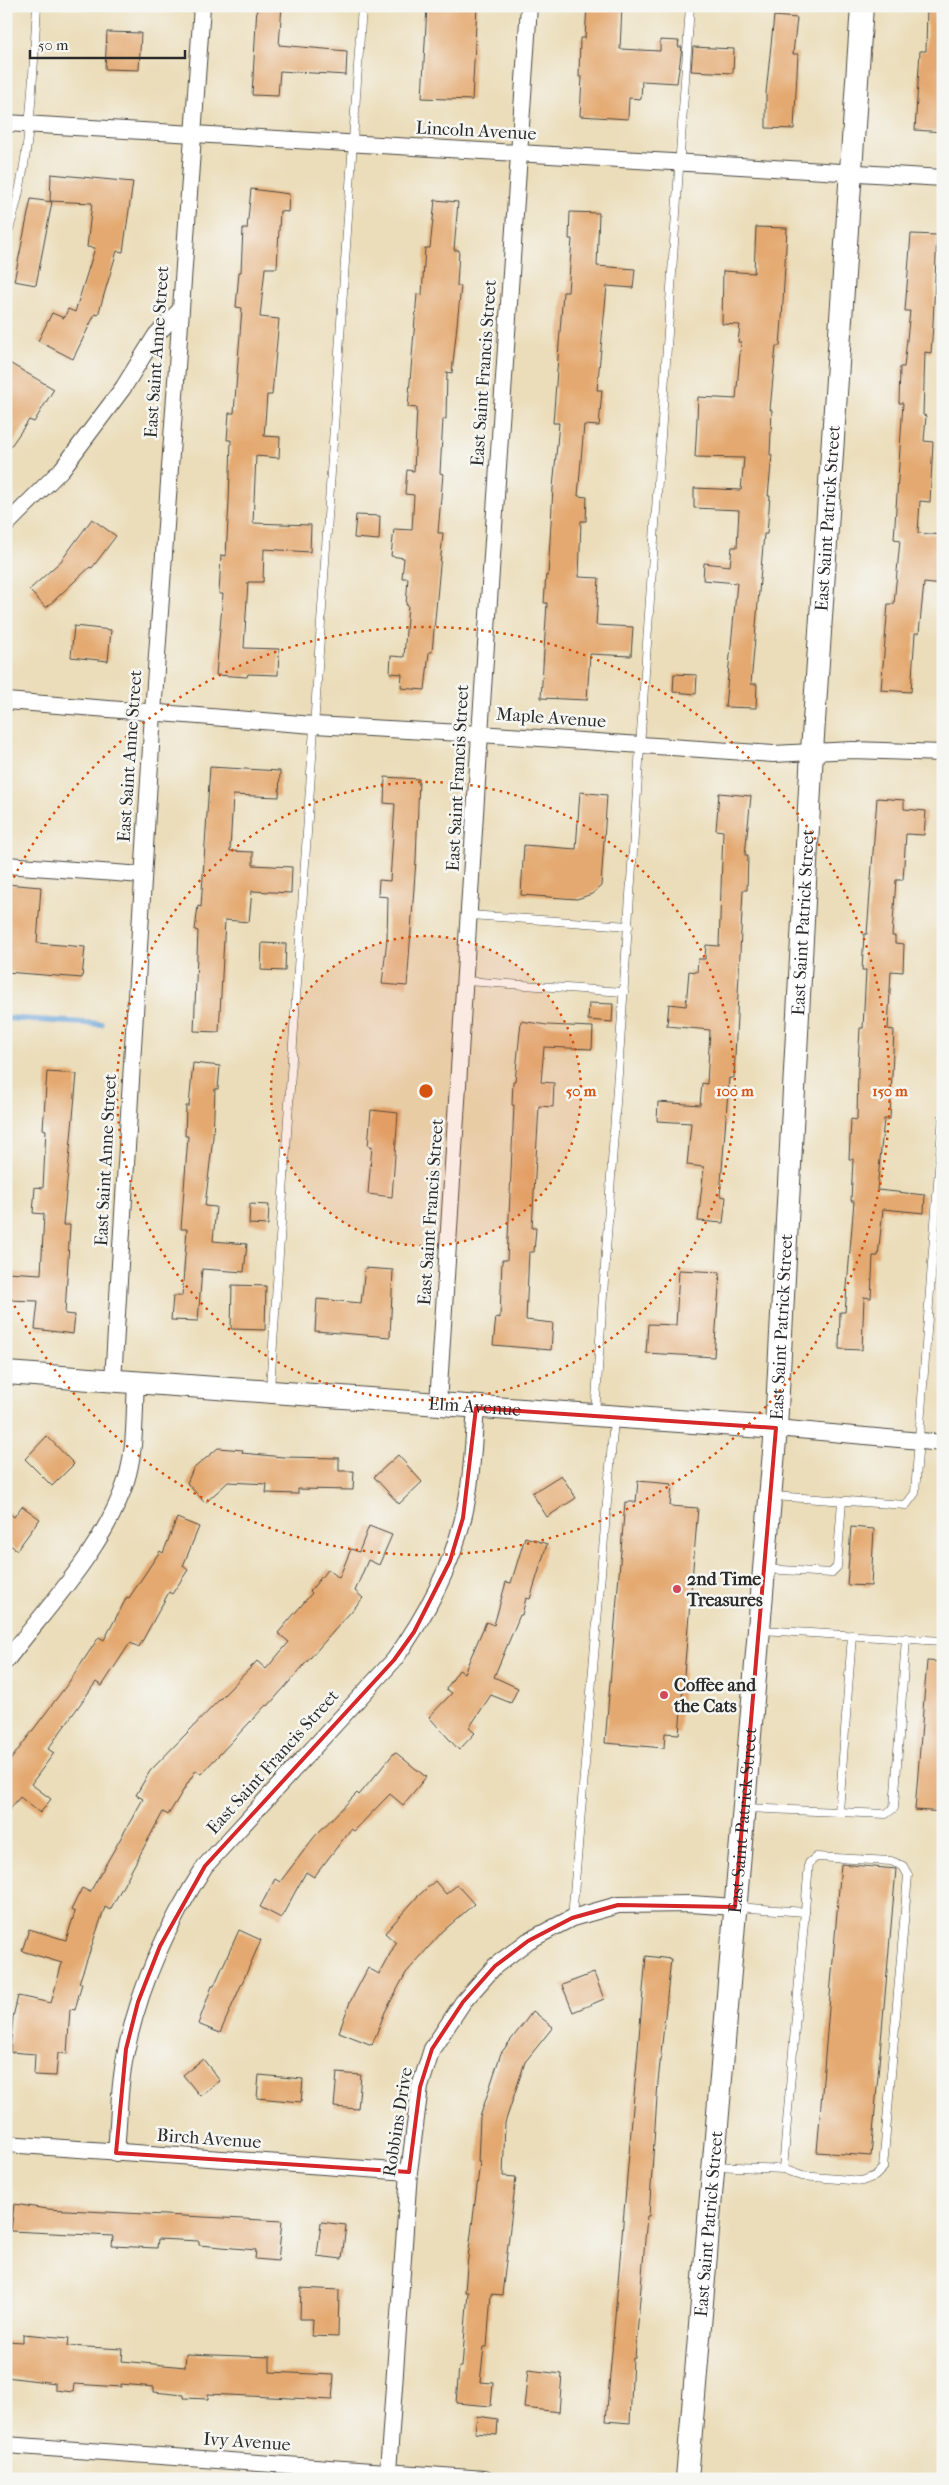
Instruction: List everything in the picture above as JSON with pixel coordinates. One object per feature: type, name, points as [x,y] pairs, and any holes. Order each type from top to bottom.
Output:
[{"type":"main road","name":"East Saint Patrick Street","points":[[688,2479],[776,1428],[812,751],[862,6]]},
{"type":"main road","name":"Elm Avenue","points":[[6,1373],[776,1428]]},
{"type":"street","name":"East Saint Anne Street","points":[[113,1380],[153,713],[202,6]]},
{"type":"street","name":"East Saint Francis Street","points":[[438,1404],[480,734],[529,6]]},
{"type":"street","name":"Lincoln Avenue","points":[[6,123],[943,178]]},
{"type":"street","points":[[6,525],[62,469],[123,388],[156,335],[180,310]]},
{"type":"street","name":"Maple Avenue","points":[[6,702],[314,725],[774,754],[853,750],[943,753]]},
{"type":"street","points":[[6,865],[143,875]]},
{"type":"street","points":[[6,1661],[94,1546],[114,1511],[127,1479],[136,1382]]},
{"type":"street","name":"East Saint Francis Street","points":[[116,2153],[126,2049],[138,2002],[160,1946],[184,1898],[205,1866],[394,1660],[414,1632],[450,1561],[463,1518],[471,1467],[476,1408]]},
{"type":"street","name":"Elm Avenue","points":[[776,1428],[943,1443]]},
{"type":"street","name":"Robbins Drive","points":[[388,2472],[408,2172],[420,2087],[432,2049],[463,2002],[495,1966],[528,1941],[572,1918],[618,1905],[691,1904],[735,1907]]},
{"type":"street","name":"Birch Avenue","points":[[6,2144],[408,2172]]},
{"type":"street","name":"Ivy Avenue","points":[[6,2445],[485,2479]]},
{"type":"lane","points":[[6,238],[23,173],[29,124],[37,6]]},
{"type":"lane","points":[[270,1392],[362,6]]},
{"type":"lane","points":[[572,1918],[605,1416],[624,992],[681,163],[690,6]]},
{"type":"lane","points":[[470,915],[629,926]]},
{"type":"lane","points":[[466,981],[624,992]]},
{"type":"lane","points":[[770,1496],[906,1506],[915,1494],[921,1441],[943,1115]]},
{"type":"lane","points":[[764,1569],[832,1573],[837,1567],[842,1501]]},
{"type":"lane","points":[[759,1630],[943,1641]]},
{"type":"lane","points":[[838,1812],[852,1635]]},
{"type":"lane","points":[[743,1808],[886,1814],[894,1808],[906,1638]]},
{"type":"lane","points":[[713,2166],[783,2169],[802,2176],[862,2181],[875,2176],[883,2168],[908,1875],[903,1866],[891,1861],[816,1856],[809,1862],[783,2169]]},
{"type":"lane","points":[[735,1907],[805,1912]]},
{"type":"highlighted area","points":[[476,1408],[776,1428],[735,1907],[618,1905],[572,1918],[528,1941],[495,1966],[463,2002],[432,2049],[420,2087],[409,2172],[116,2153],[126,2049],[138,2002],[160,1946],[205,1866],[394,1660],[414,1632],[450,1561],[463,1518]]},
{"type":"building","points":[[257,6],[282,6],[279,45],[347,51],[346,75],[280,71],[278,96],[252,95]]},
{"type":"building","points":[[427,6],[477,6],[472,100],[422,98]]},
{"type":"building","points":[[587,6],[622,6],[620,49],[660,51],[660,40],[679,41],[678,47],[682,47],[677,83],[642,81],[641,99],[629,98],[628,119],[580,116],[582,77],[579,77],[580,38],[585,38]]},
{"type":"building","points":[[927,6],[943,6],[943,132],[915,130],[920,51],[926,51]]},
{"type":"building","points":[[774,16],[797,18],[793,54],[798,54],[794,129],[766,128],[766,93]]},
{"type":"building","points":[[107,32],[141,33],[139,70],[105,69]]},
{"type":"building","points":[[693,47],[734,49],[733,73],[691,71]]},
{"type":"building","points":[[51,174],[133,182],[123,252],[117,251],[98,315],[95,314],[73,359],[38,341],[52,313],[64,318],[68,309],[75,312],[95,248],[87,247],[92,203],[50,201]]},
{"type":"building","points":[[251,189],[289,194],[288,212],[280,211],[277,268],[265,268],[260,317],[279,319],[272,395],[267,395],[264,436],[280,437],[279,458],[256,456],[253,523],[311,525],[310,552],[264,549],[263,582],[248,582],[244,648],[279,649],[278,675],[248,674],[247,677],[216,675],[223,594],[219,594],[221,555],[226,556],[229,502],[231,440],[227,440],[229,413],[234,413],[242,308],[236,307],[239,272],[241,272],[243,229],[247,229]]},
{"type":"building","points":[[31,199],[52,202],[36,285],[14,281]]},
{"type":"building","points":[[435,200],[458,202],[454,250],[459,250],[457,286],[461,286],[452,373],[447,372],[446,419],[443,419],[440,473],[443,474],[438,533],[443,533],[432,652],[429,652],[425,690],[401,688],[402,674],[390,673],[391,656],[404,657],[408,605],[406,605],[408,578],[402,578],[404,558],[391,556],[394,529],[412,530],[414,495],[405,494],[407,470],[414,471],[417,408],[408,407],[417,294],[422,295],[425,248],[430,248]]},
{"type":"building","points":[[570,212],[599,213],[597,266],[635,269],[633,288],[607,286],[597,390],[602,390],[599,426],[584,425],[578,496],[587,497],[586,521],[581,521],[579,577],[599,578],[596,625],[633,627],[631,656],[590,654],[587,700],[541,698],[547,603],[544,603],[546,575],[548,576],[559,423],[553,423],[563,292],[568,292],[572,239],[569,239]]},
{"type":"building","points":[[756,227],[787,228],[782,320],[780,346],[776,346],[770,410],[772,410],[770,455],[772,455],[768,496],[770,496],[767,534],[764,534],[751,684],[757,684],[756,708],[725,707],[737,583],[703,580],[704,563],[730,566],[732,547],[737,547],[739,510],[694,508],[694,488],[741,490],[744,458],[695,457],[698,397],[736,399],[741,342],[738,342],[740,325],[722,324],[723,271],[754,273]]},
{"type":"building","points":[[911,234],[937,235],[931,353],[925,352],[923,415],[926,416],[924,441],[933,442],[930,502],[920,501],[918,533],[943,535],[943,585],[924,583],[919,633],[915,633],[911,692],[881,690],[888,604],[894,604],[900,540],[894,539],[903,403],[899,403],[900,367],[904,367],[910,311],[905,311]]},
{"type":"building","points":[[6,361],[54,389],[34,422],[29,420],[6,453]]},
{"type":"building","points":[[356,515],[380,516],[379,540],[354,538]]},
{"type":"building","points":[[92,519],[116,536],[92,568],[90,567],[46,608],[29,590],[61,561]]},
{"type":"building","points":[[74,626],[111,630],[108,661],[71,657]]},
{"type":"building","points":[[674,674],[697,675],[696,694],[673,692]]},
{"type":"building","points":[[210,767],[280,771],[279,797],[233,795],[230,851],[253,852],[253,865],[292,867],[291,893],[252,891],[249,922],[225,920],[219,1032],[194,1031],[198,931],[195,930],[198,906],[201,907]]},
{"type":"building","points":[[385,777],[419,779],[416,860],[407,986],[382,984],[387,939],[388,897],[378,896],[379,880],[390,881],[395,804],[384,803]]},
{"type":"building","points":[[580,792],[607,795],[601,886],[592,894],[577,899],[521,895],[524,845],[576,849]]},
{"type":"building","points":[[719,793],[751,796],[745,855],[748,855],[747,890],[743,890],[734,1078],[729,1078],[720,1196],[726,1197],[723,1223],[698,1221],[704,1167],[687,1165],[691,1123],[657,1121],[658,1102],[700,1105],[702,1083],[707,1084],[710,1030],[667,1026],[669,1004],[686,1006],[689,971],[697,972],[698,959],[705,959],[706,945],[719,946],[723,831],[716,830]]},
{"type":"building","points":[[877,798],[904,800],[904,809],[926,811],[924,835],[906,834],[903,880],[896,880],[892,936],[895,936],[895,943],[904,944],[903,972],[891,971],[888,1029],[894,1030],[890,1119],[884,1119],[877,1190],[925,1195],[924,1213],[883,1209],[878,1256],[873,1256],[871,1298],[864,1297],[862,1350],[839,1349],[840,1312],[845,1312],[854,1201],[851,1201],[853,1159],[849,1159],[851,1119],[857,1120],[860,1028],[863,1028],[866,970],[862,970],[864,934],[867,934]]},
{"type":"building","points":[[6,884],[41,887],[37,943],[85,947],[82,978],[6,972]]},
{"type":"building","points":[[262,943],[286,944],[285,971],[261,970]]},
{"type":"building","points":[[589,1003],[613,1004],[612,1022],[588,1020]]},
{"type":"building","points":[[521,1021],[547,1025],[593,1027],[592,1049],[544,1047],[541,1082],[554,1083],[553,1107],[539,1106],[532,1228],[536,1228],[534,1252],[529,1252],[526,1320],[553,1323],[551,1350],[493,1345],[496,1317],[500,1318],[502,1260],[507,1260],[514,1105],[512,1105],[513,1081],[515,1081]]},
{"type":"building","points":[[193,1063],[220,1066],[218,1089],[215,1089],[213,1137],[205,1206],[216,1207],[213,1241],[247,1244],[244,1272],[202,1269],[198,1321],[171,1320],[173,1296],[182,1296],[187,1229],[181,1229],[188,1136],[185,1136],[186,1106],[189,1106]]},
{"type":"building","points":[[47,1072],[77,1074],[63,1225],[70,1225],[65,1314],[75,1315],[73,1334],[35,1329],[38,1301],[6,1300],[6,1272],[41,1274],[44,1214],[33,1213],[35,1187],[43,1188],[46,1130],[43,1129]]},
{"type":"building","points":[[371,1110],[398,1113],[392,1197],[368,1194],[372,1146],[368,1146]]},
{"type":"building","points":[[250,1204],[269,1205],[268,1225],[249,1224]]},
{"type":"building","points":[[365,1268],[393,1270],[390,1337],[315,1331],[317,1299],[361,1303]]},
{"type":"building","points":[[679,1270],[720,1272],[714,1357],[646,1353],[648,1324],[676,1325]]},
{"type":"building","points":[[232,1285],[266,1286],[265,1330],[231,1329]]},
{"type":"building","points":[[47,1436],[74,1464],[52,1486],[25,1459]]},
{"type":"building","points":[[218,1448],[243,1450],[242,1453],[283,1457],[339,1458],[339,1471],[354,1471],[353,1490],[298,1489],[298,1494],[266,1493],[267,1484],[228,1482],[205,1503],[187,1483],[193,1469]]},
{"type":"building","points":[[398,1455],[422,1482],[399,1504],[374,1477]]},
{"type":"building","points":[[561,1475],[576,1498],[547,1517],[532,1493]]},
{"type":"building","points":[[638,1481],[672,1484],[670,1506],[698,1508],[679,1734],[665,1733],[664,1748],[605,1743],[625,1502],[636,1502]]},
{"type":"building","points":[[22,1506],[40,1519],[17,1550],[6,1542],[6,1510],[14,1517]]},
{"type":"building","points":[[177,1518],[199,1527],[183,1566],[188,1570],[172,1594],[169,1592],[139,1647],[130,1643],[102,1686],[96,1682],[48,1749],[54,1753],[31,1784],[51,1799],[40,1813],[20,1797],[6,1814],[6,1766],[69,1682],[99,1637],[104,1640],[127,1597],[129,1598],[160,1551],[163,1553]]},
{"type":"building","points":[[369,1526],[392,1535],[379,1565],[368,1560],[355,1591],[363,1598],[268,1706],[266,1705],[201,1774],[196,1770],[168,1815],[163,1812],[110,1910],[105,1907],[79,1983],[82,1983],[75,2010],[70,2009],[67,2054],[58,2053],[56,2076],[34,2075],[35,2054],[10,2052],[13,2017],[18,1996],[51,2003],[62,1963],[22,1951],[29,1929],[66,1940],[75,1912],[71,1910],[82,1888],[90,1892],[143,1799],[136,1795],[150,1771],[257,1661],[266,1669],[289,1642],[278,1633],[312,1593],[310,1591],[328,1569],[339,1578],[351,1549],[359,1552]]},
{"type":"building","points":[[851,1527],[874,1529],[871,1586],[847,1585]]},
{"type":"building","points":[[525,1537],[547,1544],[530,1599],[526,1598],[522,1615],[520,1615],[494,1677],[518,1688],[511,1703],[491,1695],[469,1728],[475,1733],[459,1750],[429,1717],[452,1693],[446,1689],[459,1670],[464,1673],[486,1622],[494,1625],[506,1582],[511,1583]]},
{"type":"building","points":[[927,1661],[943,1662],[943,1812],[915,1810]]},
{"type":"building","points":[[395,1752],[426,1777],[403,1805],[390,1794],[354,1831],[351,1829],[314,1877],[306,1872],[281,1918],[260,1907],[275,1879],[280,1882],[315,1836],[357,1793],[359,1795]]},
{"type":"building","points":[[841,1864],[896,1869],[871,2156],[817,2152]]},
{"type":"building","points":[[435,1881],[446,1894],[457,1885],[474,1904],[442,1932],[406,1973],[385,2012],[372,2045],[339,2032],[350,2002],[368,1968],[379,1974],[396,1943],[385,1933],[418,1896]]},
{"type":"building","points":[[239,1930],[261,1940],[220,2033],[198,2024],[212,1986],[214,1986]]},
{"type":"building","points":[[646,1956],[671,1959],[658,2082],[649,2216],[647,2216],[635,2358],[633,2358],[630,2423],[606,2421]]},
{"type":"building","points":[[594,1973],[604,1999],[573,2012],[562,1985]]},
{"type":"building","points":[[533,2011],[553,2027],[525,2062],[505,2123],[503,2176],[516,2177],[502,2295],[491,2294],[487,2347],[484,2347],[480,2382],[493,2383],[491,2406],[456,2403],[459,2367],[462,2367],[468,2292],[465,2292],[467,2266],[480,2162],[478,2162],[480,2117],[501,2053]]},
{"type":"building","points":[[203,2059],[220,2081],[200,2096],[183,2075]]},
{"type":"building","points":[[337,2073],[361,2075],[358,2109],[334,2107]]},
{"type":"building","points":[[259,2075],[303,2079],[301,2102],[257,2098]]},
{"type":"building","points":[[14,2204],[47,2209],[282,2221],[278,2261],[255,2259],[256,2250],[199,2245],[199,2241],[158,2239],[157,2248],[112,2246],[113,2236],[11,2231]]},
{"type":"building","points":[[321,2222],[346,2225],[342,2259],[317,2256]]},
{"type":"building","points":[[301,2288],[339,2290],[338,2337],[312,2336],[313,2319],[300,2319]]},
{"type":"building","points":[[23,2334],[69,2338],[68,2346],[123,2349],[122,2361],[185,2367],[186,2354],[270,2357],[270,2372],[334,2375],[332,2400],[208,2394],[208,2399],[184,2398],[184,2395],[154,2392],[154,2387],[121,2384],[121,2387],[74,2384],[73,2392],[55,2390],[55,2383],[6,2377],[6,2341],[23,2342]]},
{"type":"building","points":[[528,2370],[562,2374],[559,2412],[524,2408]]},
{"type":"building","points":[[477,2416],[498,2419],[497,2435],[475,2433]]},
{"type":"waterway","points":[[6,1018],[101,1024]]},
{"type":"place","name":"2nd Time Treasures","points":[[677,1589]]},
{"type":"place","name":"Coffee and the Cats","points":[[664,1695]]}]
